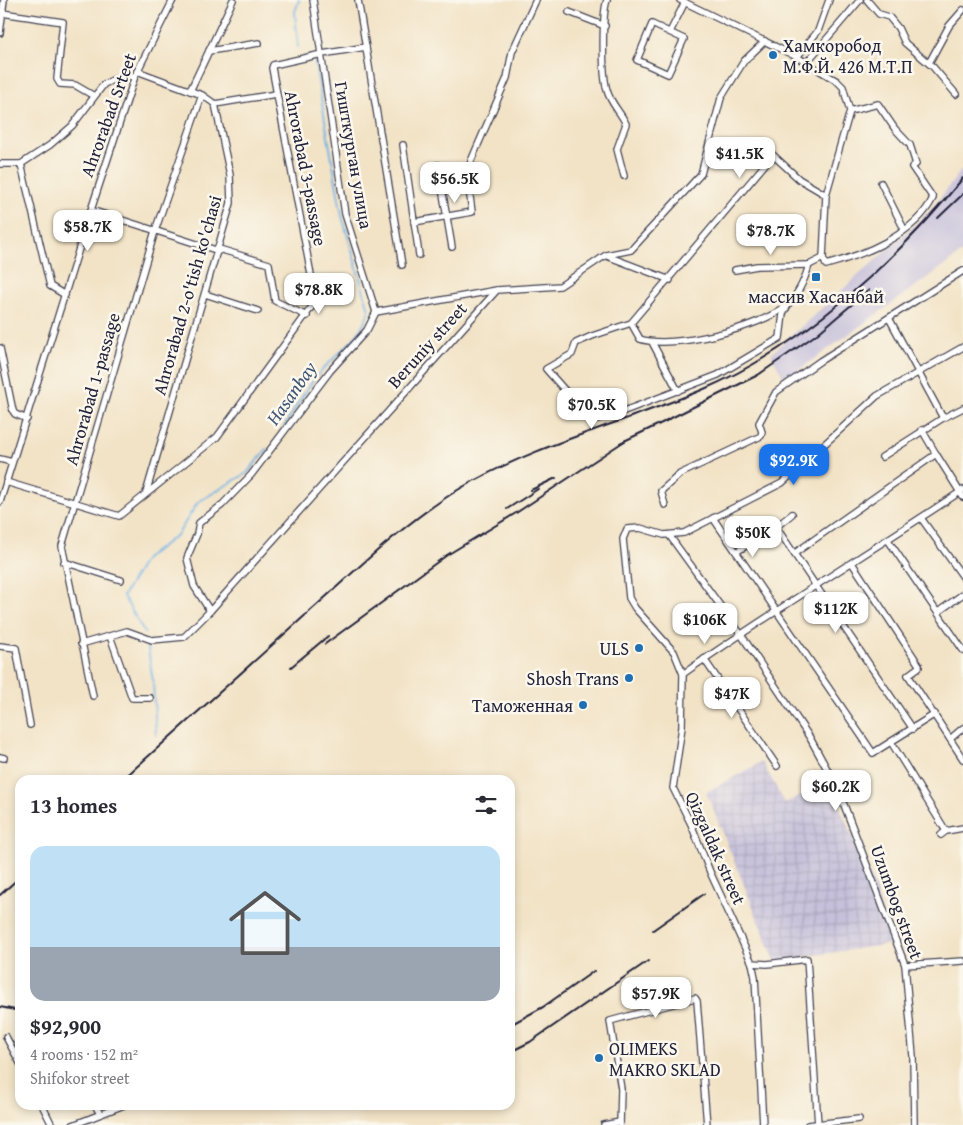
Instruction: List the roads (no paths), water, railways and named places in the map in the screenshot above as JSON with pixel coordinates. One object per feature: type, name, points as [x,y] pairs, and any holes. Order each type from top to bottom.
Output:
[{"type":"street","points":[[0,33],[4,0]]},
{"type":"street","name":"Ahrorabad Srteet","points":[[0,502],[90,210],[136,74],[173,0]]},
{"type":"street","points":[[190,91],[233,0]]},
{"type":"street","name":"Гишткурган улица","points":[[313,0],[345,214],[376,312]]},
{"type":"street","points":[[358,0],[402,266]]},
{"type":"street","points":[[414,222],[472,212],[468,181],[471,161],[507,78],[512,52],[536,0]]},
{"type":"street","points":[[607,0],[605,26],[606,88],[612,104],[626,124],[617,149],[624,176]]},
{"type":"street","points":[[798,57],[818,32],[829,0]]},
{"type":"street","points":[[807,62],[860,0]]},
{"type":"street","points":[[867,0],[879,14],[889,17],[898,28],[905,43],[929,64],[956,94]]},
{"type":"street","points":[[670,32],[682,1],[798,57],[838,81],[846,94],[850,111],[826,195],[824,258],[826,265],[863,254],[904,229],[928,208],[933,198],[912,167],[916,164],[910,145],[878,104],[850,111]]},
{"type":"street","points":[[929,64],[949,26],[963,10]]},
{"type":"street","points":[[569,12],[605,26]]},
{"type":"street","points":[[2,13],[63,22],[58,79],[60,84],[75,85],[94,96]]},
{"type":"street","points":[[652,24],[670,32],[684,39],[668,74],[637,60],[652,24]]},
{"type":"street","points":[[210,611],[194,586],[186,558],[197,534],[198,523],[222,505],[251,475],[330,371],[367,330],[376,312],[497,290],[560,286],[606,255],[631,250],[701,174],[721,98],[744,61],[765,42]]},
{"type":"street","points":[[209,52],[259,43]]},
{"type":"street","points":[[322,54],[366,47]]},
{"type":"street","name":"Ahrorabad 3-passage","points":[[74,502],[115,516],[124,513],[146,493],[217,437],[316,301],[276,94],[273,65],[322,54]]},
{"type":"street","points":[[0,164],[21,164],[50,145],[72,126],[94,96],[108,81],[119,77],[136,74],[190,91],[215,104],[276,94]]},
{"type":"street","name":"Ahrorabad 1-passage","points":[[93,696],[62,546],[155,231],[202,96]]},
{"type":"street","name":"Ahrorabad 2-o'tish ko'chasi","points":[[146,493],[219,250],[231,203],[232,193],[215,104]]},
{"type":"street","points":[[402,145],[419,255]]},
{"type":"street","points":[[809,265],[804,282],[783,314],[780,338],[718,375],[678,391],[619,413],[591,420],[546,369],[572,354],[576,344],[592,336],[631,324],[670,280],[773,155],[799,178],[826,195]]},
{"type":"street","points":[[21,164],[50,286],[65,295]]},
{"type":"street","points":[[438,165],[452,247]]},
{"type":"street","points":[[881,183],[904,229]]},
{"type":"street","points":[[90,210],[268,264],[275,301],[306,316]]},
{"type":"street","points":[[606,255],[670,280]]},
{"type":"street","points":[[735,270],[757,266],[809,265],[824,258]]},
{"type":"street","points":[[665,505],[660,491],[680,474],[762,434],[759,423],[776,392],[820,361],[963,271]]},
{"type":"street","name":"Beruniy street","points":[[81,644],[126,631],[152,640],[184,637],[210,611],[497,290]]},
{"type":"street","points":[[205,294],[258,311]]},
{"type":"street","points":[[631,324],[640,339],[653,344],[689,340],[744,328],[788,305]]},
{"type":"street","points":[[889,318],[943,418]]},
{"type":"street","points":[[653,344],[678,391]]},
{"type":"street","points":[[669,535],[688,531],[782,483],[877,396],[963,347]]},
{"type":"street","points":[[0,348],[13,411],[15,414],[27,419]]},
{"type":"street","points":[[882,457],[922,430],[963,408]]},
{"type":"street","points":[[683,674],[740,633],[962,493],[922,430]]},
{"type":"street","points":[[795,554],[936,454]]},
{"type":"street","points":[[0,459],[12,462]]},
{"type":"street","points":[[6,482],[74,502]]},
{"type":"street","points":[[736,552],[792,514]]},
{"type":"street","points":[[713,518],[873,753],[914,729],[934,714]]},
{"type":"street","points":[[921,518],[963,577]]},
{"type":"street","points":[[776,526],[914,729]]},
{"type":"street","name":"Qizgaldak street","points":[[669,535],[630,528],[624,535],[628,595],[635,608],[674,652],[683,674],[682,727],[673,788],[691,824],[752,963],[757,991],[764,1125]]},
{"type":"street","name":"Uzumbog street","points":[[669,535],[740,633],[830,772],[905,965],[914,1056],[914,1125]]},
{"type":"street","points":[[888,540],[963,650]]},
{"type":"street","points":[[64,562],[121,580]]},
{"type":"street","points":[[852,563],[919,665],[908,675],[963,759]]},
{"type":"street","points":[[938,612],[963,594]]},
{"type":"street","points":[[110,636],[132,698],[150,698]]},
{"type":"street","points":[[0,646],[16,648],[30,725]]},
{"type":"street","points":[[704,660],[777,766]]},
{"type":"street","points":[[950,738],[963,728]]},
{"type":"street","points":[[891,742],[943,833],[963,828]]},
{"type":"street","points":[[752,963],[767,964],[806,959],[818,1124]]},
{"type":"street","points":[[905,965],[963,961]]},
{"type":"street","points":[[604,1125],[620,1124],[621,1084],[610,1024],[612,1020],[696,998],[707,1125]]},
{"type":"street","points":[[6,1037],[15,1054]]},
{"type":"street","points":[[44,1110],[52,1125]]},
{"type":"street","points":[[98,1110],[100,1114]]},
{"type":"street","points":[[73,1125],[111,1110]]},
{"type":"street","points":[[808,1125],[859,1119]]},
{"type":"waterway","name":"Hasanbay","points":[[298,47],[295,12],[299,0]]},
{"type":"waterway","name":"Hasanbay","points":[[281,432],[312,382],[354,338],[369,310],[342,216],[314,58]]},
{"type":"waterway","name":"Hasanbay","points":[[145,633],[123,596],[145,559],[178,534],[198,502],[247,473],[267,449]]},
{"type":"waterway","name":"Hasanbay","points":[[147,642],[153,682],[156,735]]},
{"type":"railway","points":[[128,775],[364,562],[440,501],[461,488],[519,459],[704,389],[776,350],[811,326],[878,270],[937,209],[963,178]]},
{"type":"railway","points":[[938,218],[963,194]]},
{"type":"railway","points":[[665,421],[758,375],[817,334],[869,290]]},
{"type":"railway","points":[[620,443],[670,419]]},
{"type":"railway","points":[[325,644],[447,555],[516,513],[626,440]]},
{"type":"railway","points":[[531,490],[556,478]]},
{"type":"railway","points":[[507,509],[538,489]]},
{"type":"railway","points":[[291,667],[328,636]]},
{"type":"railway","points":[[0,895],[15,882]]},
{"type":"railway","points":[[653,930],[704,894]]},
{"type":"railway","points":[[515,1050],[530,1042],[648,961]]},
{"type":"railway","points":[[515,1022],[543,1007],[594,971]]},
{"type":"railway","points":[[0,1007],[15,1010]]},
{"type":"place","name":"Хамкоробод М.Ф.Й. 426 М.Т.П","points":[[773,55]]},
{"type":"place","name":"массив Хасанбай","points":[[816,277]]},
{"type":"place","name":"ULS","points":[[639,648]]},
{"type":"place","name":"Shosh Trans","points":[[629,678]]},
{"type":"place","name":"Таможенная","points":[[583,705]]},
{"type":"place","name":"OLIMEKS MAKRO SKLAD","points":[[599,1058]]}]
